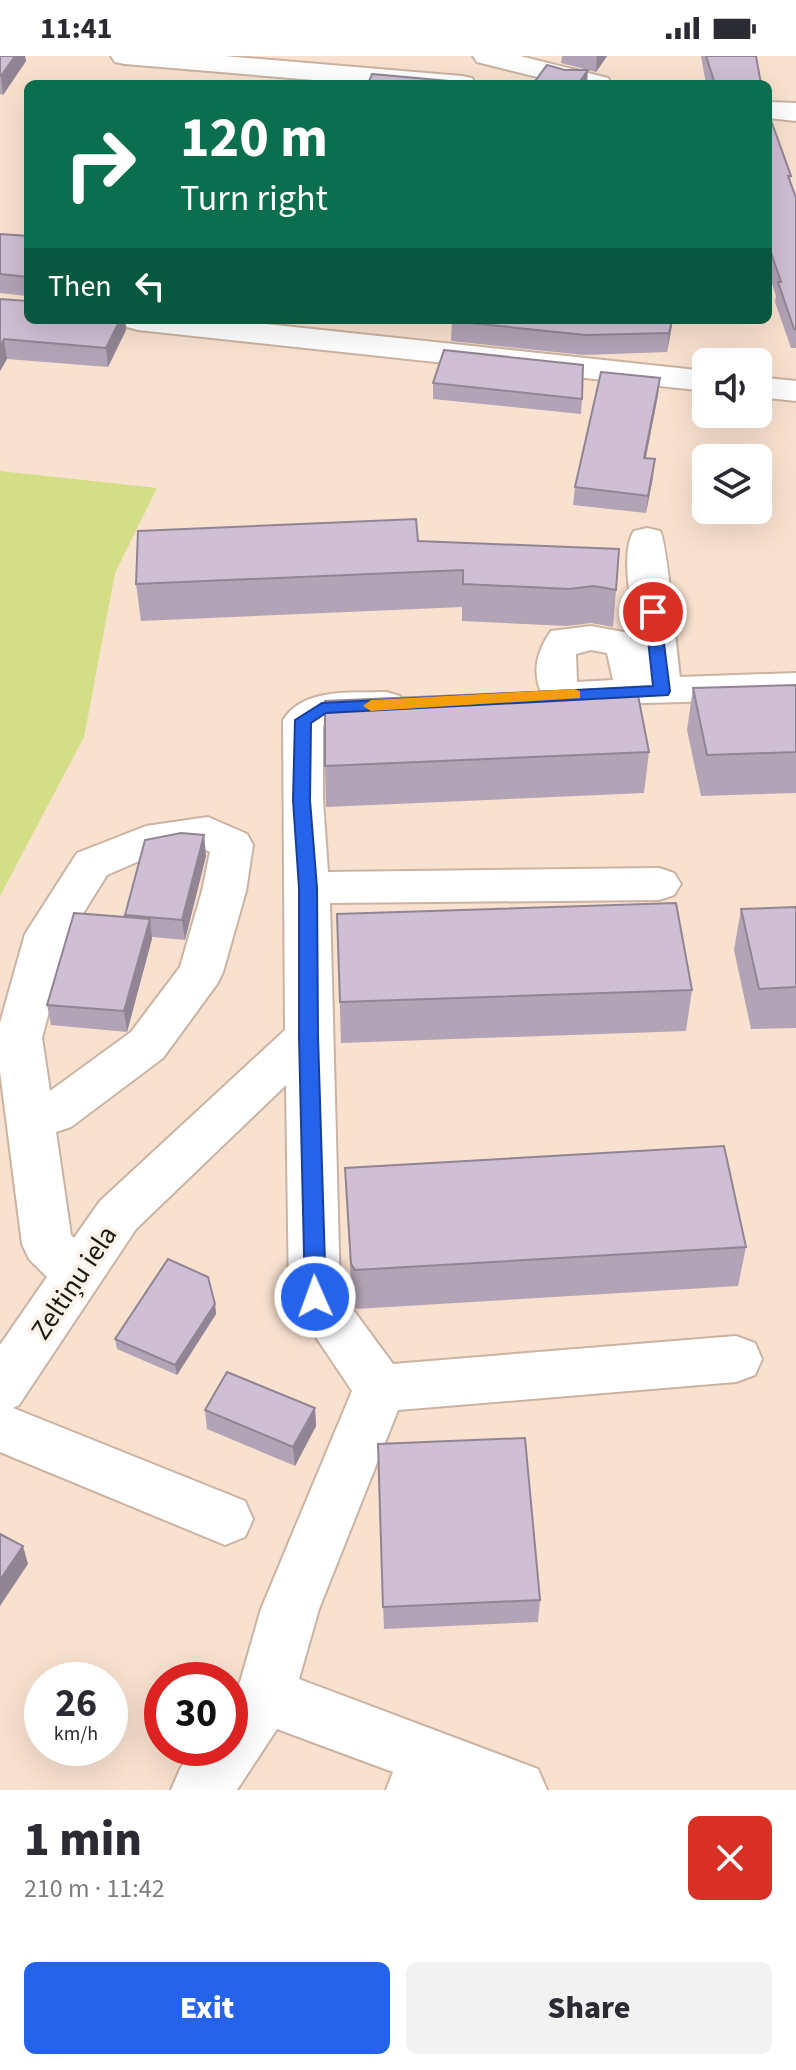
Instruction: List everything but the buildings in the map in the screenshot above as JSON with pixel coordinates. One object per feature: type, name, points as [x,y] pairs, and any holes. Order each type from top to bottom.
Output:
[{"type":"street","points":[[125,56],[414,80]]},
{"type":"street","points":[[487,56],[582,80]]},
{"type":"street","points":[[772,110],[796,112]]},
{"type":"street","points":[[175,324],[692,379]]},
{"type":"street","points":[[772,388],[796,391]]},
{"type":"street","points":[[647,539],[648,692]]},
{"type":"street","points":[[648,692],[620,643],[591,638],[565,640],[555,652],[545,696],[648,692],[796,686]]},
{"type":"street","points":[[380,1388],[315,1297],[308,1036],[308,888],[302,800],[303,720],[322,708],[418,703]]},
{"type":"street","points":[[30,1118],[54,1114],[147,1045],[201,972],[224,891],[232,845],[208,832],[146,841],[92,864],[47,934],[19,1038],[47,1244],[78,1275]]},
{"type":"street","points":[[308,888],[659,884]]},
{"type":"street","name":"Zeltiņu iela","points":[[0,1389],[118,1215],[308,1036]]},
{"type":"street","points":[[380,1388],[736,1359]]},
{"type":"street","points":[[248,1721],[265,1696],[290,1609],[380,1388]]},
{"type":"street","points":[[0,1427],[225,1519]]},
{"type":"street","points":[[265,1696],[423,1773],[517,1790]]},
{"type":"street","points":[[201,1790],[218,1766]]},
{"type":"green space","points":[[0,471],[157,488],[115,573],[84,737],[0,896]]},
{"type":"slow traffic","points":[[371,706],[574,695]]},
{"type":"route","points":[[315,1297],[308,1036],[308,888],[302,800],[303,720],[322,708],[662,691],[653,612]]}]
